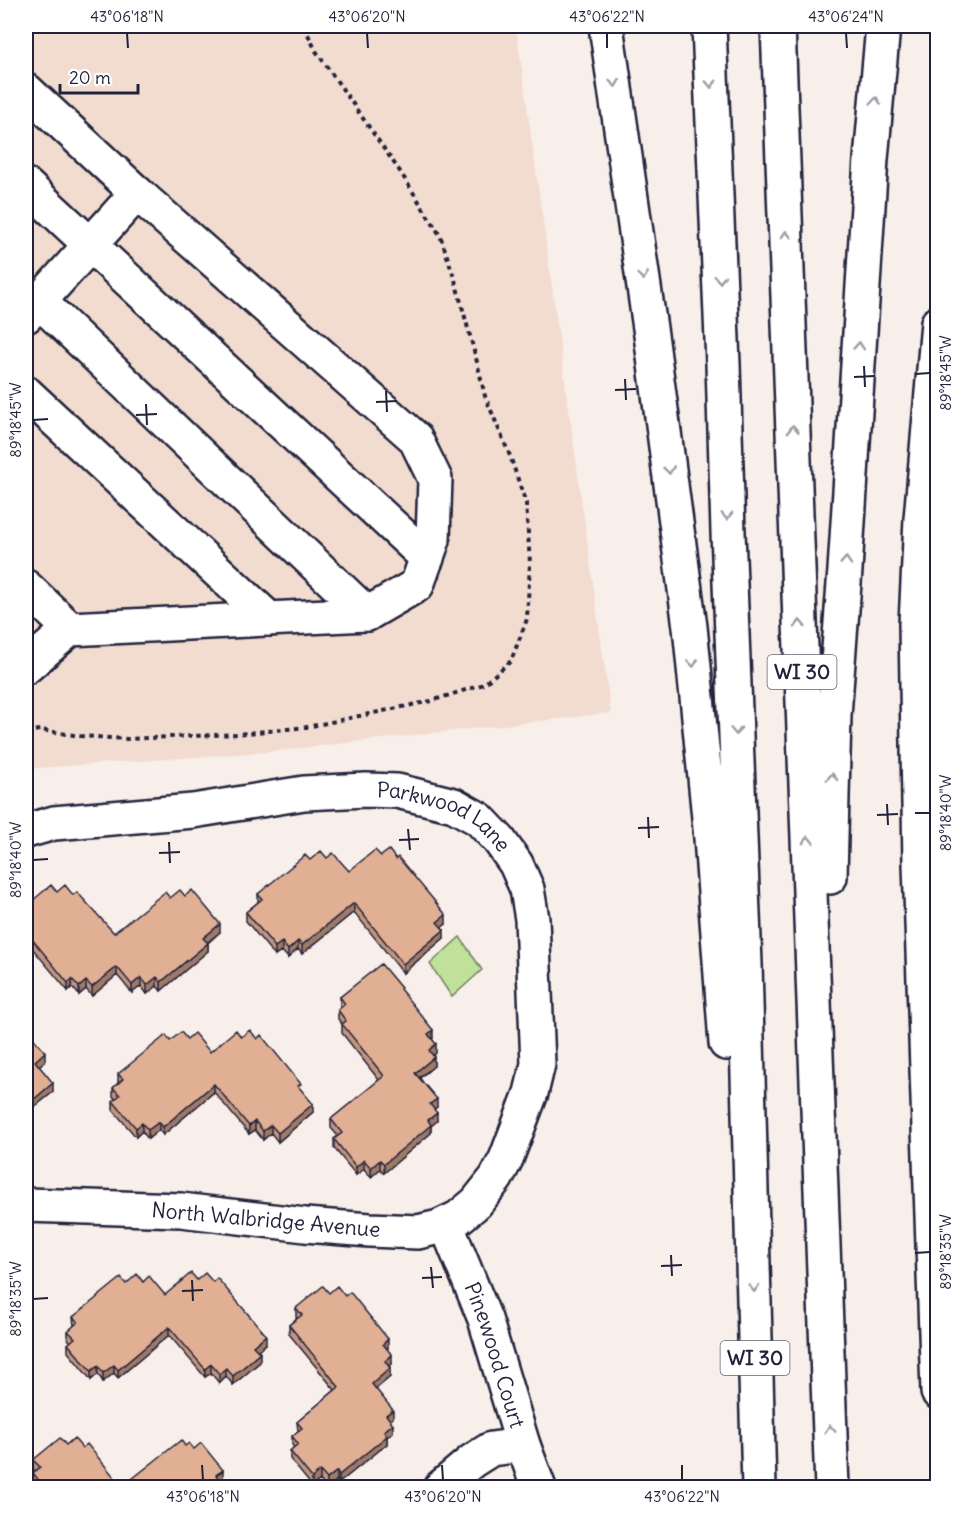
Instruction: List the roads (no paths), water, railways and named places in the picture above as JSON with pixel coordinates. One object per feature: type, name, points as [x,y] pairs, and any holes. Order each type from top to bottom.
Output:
[{"type":"main road","points":[[606,26],[652,342],[690,627],[711,838],[728,1069],[752,1229]]},
{"type":"main road","name":"WI 30","points":[[709,26],[745,964],[759,1488]]},
{"type":"main road","name":"WI 30","points":[[778,26],[832,1488]]},
{"type":"main road","points":[[826,1318],[834,716],[871,159],[883,26]]},
{"type":"main road","points":[[26,90],[137,193],[415,438],[435,479],[433,540],[417,585],[367,614],[70,629],[26,667]]},
{"type":"main road","points":[[26,185],[427,558]]},
{"type":"main road","points":[[137,193],[32,309],[367,614]]},
{"type":"main road","points":[[938,323],[921,519],[916,624],[929,887],[927,1092],[934,1154],[938,1392]]},
{"type":"main road","points":[[26,393],[269,619]]},
{"type":"main road","points":[[26,587],[70,629]]},
{"type":"main road","name":"Parkwood Lane","points":[[26,831],[54,823],[193,811],[304,793],[366,790],[397,791],[425,797],[454,805],[479,819],[499,840],[516,864],[527,889],[532,919],[537,1053],[531,1094],[506,1159],[490,1185]]},
{"type":"main road","name":"North Walbridge Avenue","points":[[26,1205],[181,1210],[297,1224],[418,1232],[439,1227],[458,1218],[476,1203],[490,1185]]},
{"type":"main road","name":"Pinewood Court","points":[[446,1224],[485,1320],[523,1445],[539,1488]]},
{"type":"main road","points":[[440,1488],[472,1461],[491,1449],[523,1445]]}]
